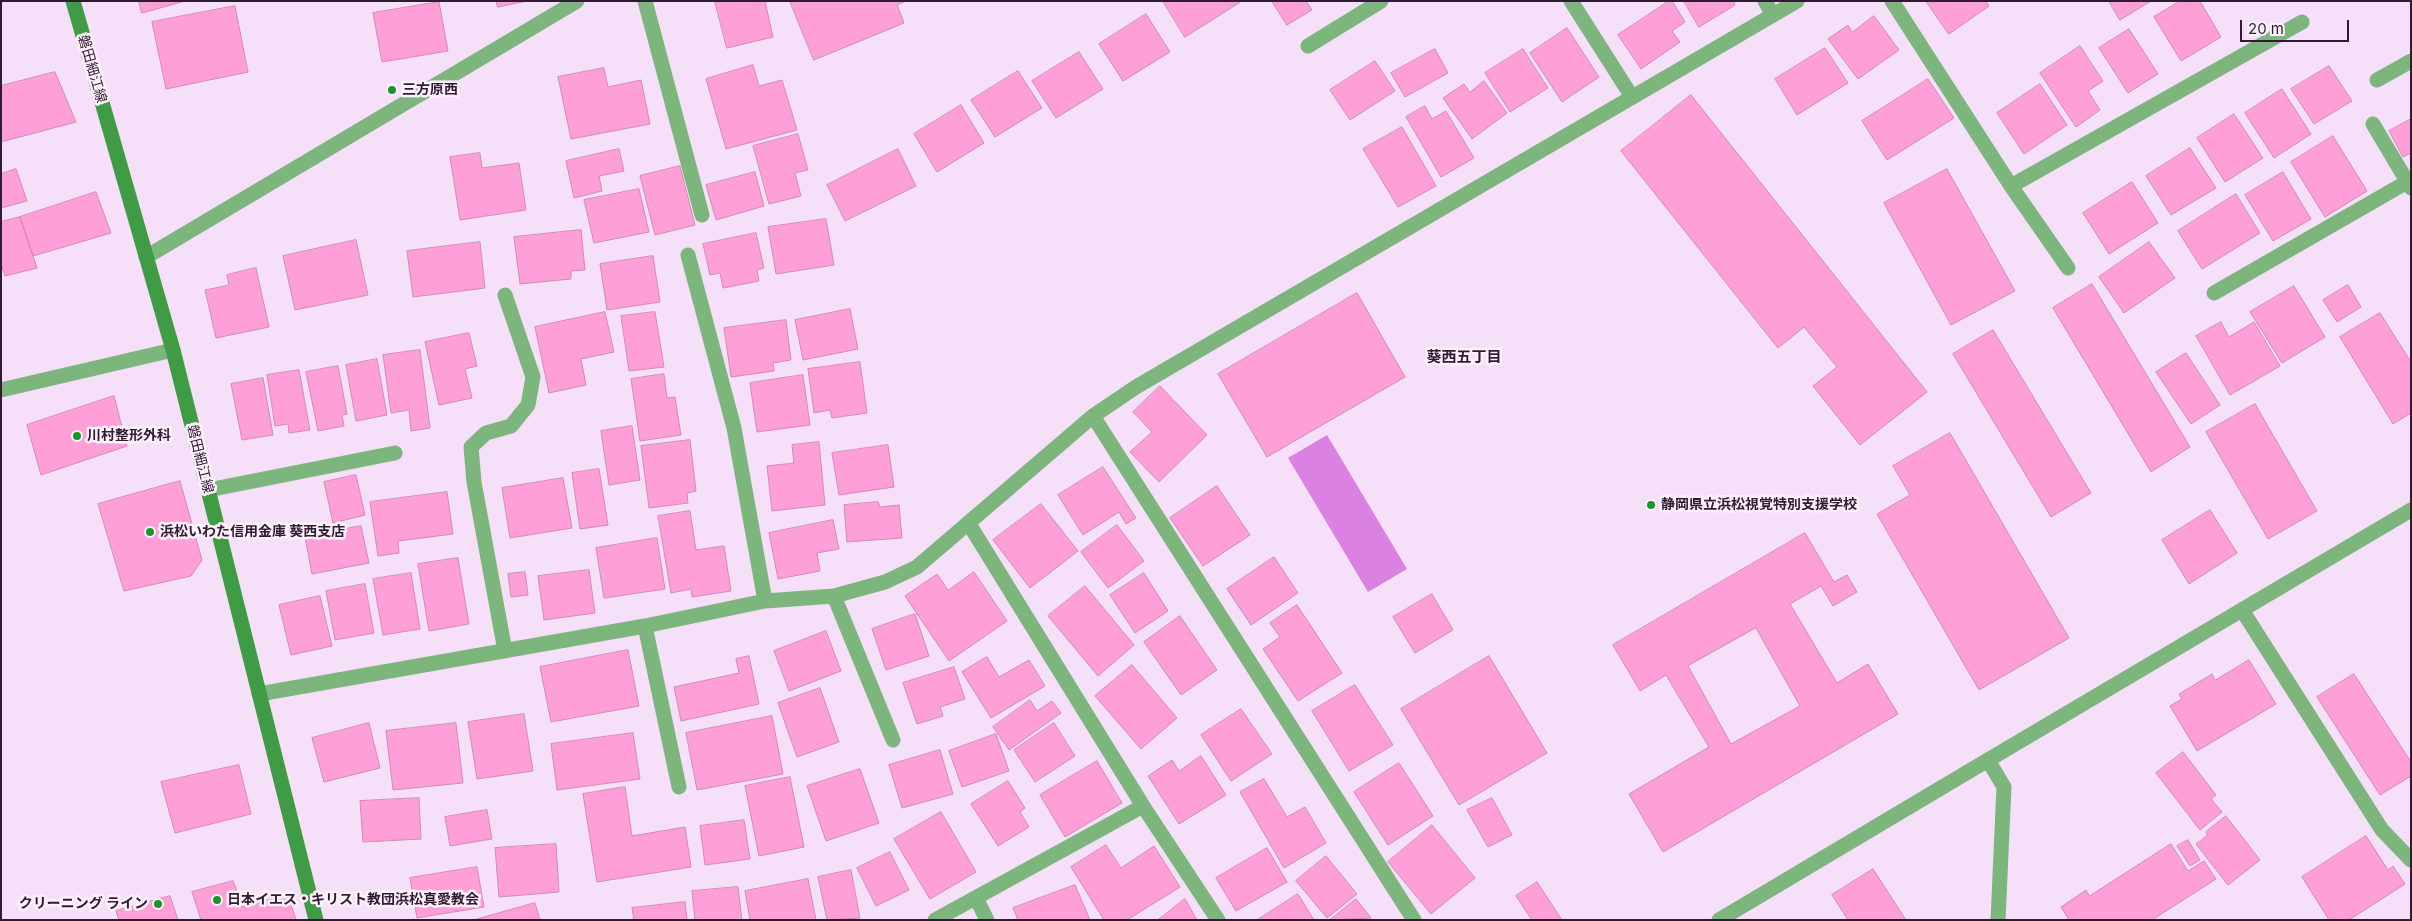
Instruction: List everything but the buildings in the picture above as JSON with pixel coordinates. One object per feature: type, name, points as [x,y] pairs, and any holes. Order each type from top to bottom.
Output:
[{"type":"main road","name":"磐田細江線","points":[[73,1],[173,350],[316,920]]},
{"type":"street","points":[[146,256],[577,1]]},
{"type":"street","points":[[645,1],[702,215]]},
{"type":"street","points":[[1308,46],[1381,1]]},
{"type":"street","points":[[1571,1],[1632,97]]},
{"type":"street","points":[[1765,1],[1773,15]]},
{"type":"street","points":[[259,694],[645,626],[765,601],[834,596],[884,582],[917,567],[1093,416],[1136,387],[1797,1]]},
{"type":"street","points":[[1892,1],[2011,186],[2068,268]]},
{"type":"street","points":[[2011,186],[2302,22]]},
{"type":"street","points":[[2378,80],[2411,61]]},
{"type":"street","points":[[2214,293],[2409,185],[2372,124]]},
{"type":"street","points":[[688,255],[734,428],[765,601]]},
{"type":"street","points":[[505,295],[533,377],[528,405],[510,426],[486,433],[471,447],[474,482],[506,651]]},
{"type":"street","points":[[1,390],[173,350]]},
{"type":"street","points":[[1093,416],[1414,920]]},
{"type":"street","points":[[208,490],[395,453]]},
{"type":"street","points":[[1719,920],[2411,510]]},
{"type":"street","points":[[969,524],[1143,806],[1218,920]]},
{"type":"street","points":[[834,596],[893,740]]},
{"type":"street","points":[[2242,610],[2382,830],[2411,860]]},
{"type":"street","points":[[645,626],[679,787]]},
{"type":"street","points":[[1988,760],[2004,787],[1998,920]]},
{"type":"street","points":[[935,920],[1143,806]]},
{"type":"street","points":[[976,898],[987,920]]},
{"type":"shaded area","points":[[1327,435],[1407,569],[1368,592],[1288,458]]},
{"type":"place","name":"三方原西","points":[[392,90]]},
{"type":"place","name":"川村整形外科","points":[[77,436]]},
{"type":"place","name":"静岡県立浜松視覚特別支援学校","points":[[1651,505]]},
{"type":"place","name":"浜松いわた信用金庫 葵西支店","points":[[150,532]]},
{"type":"place","name":"日本イエス・キリスト教団浜松真愛教会","points":[[217,900]]},
{"type":"place","name":"クリーニング ライン","points":[[158,904]]},
{"type":"district","name":"葵西五丁目","points":[[1464,357]]}]
